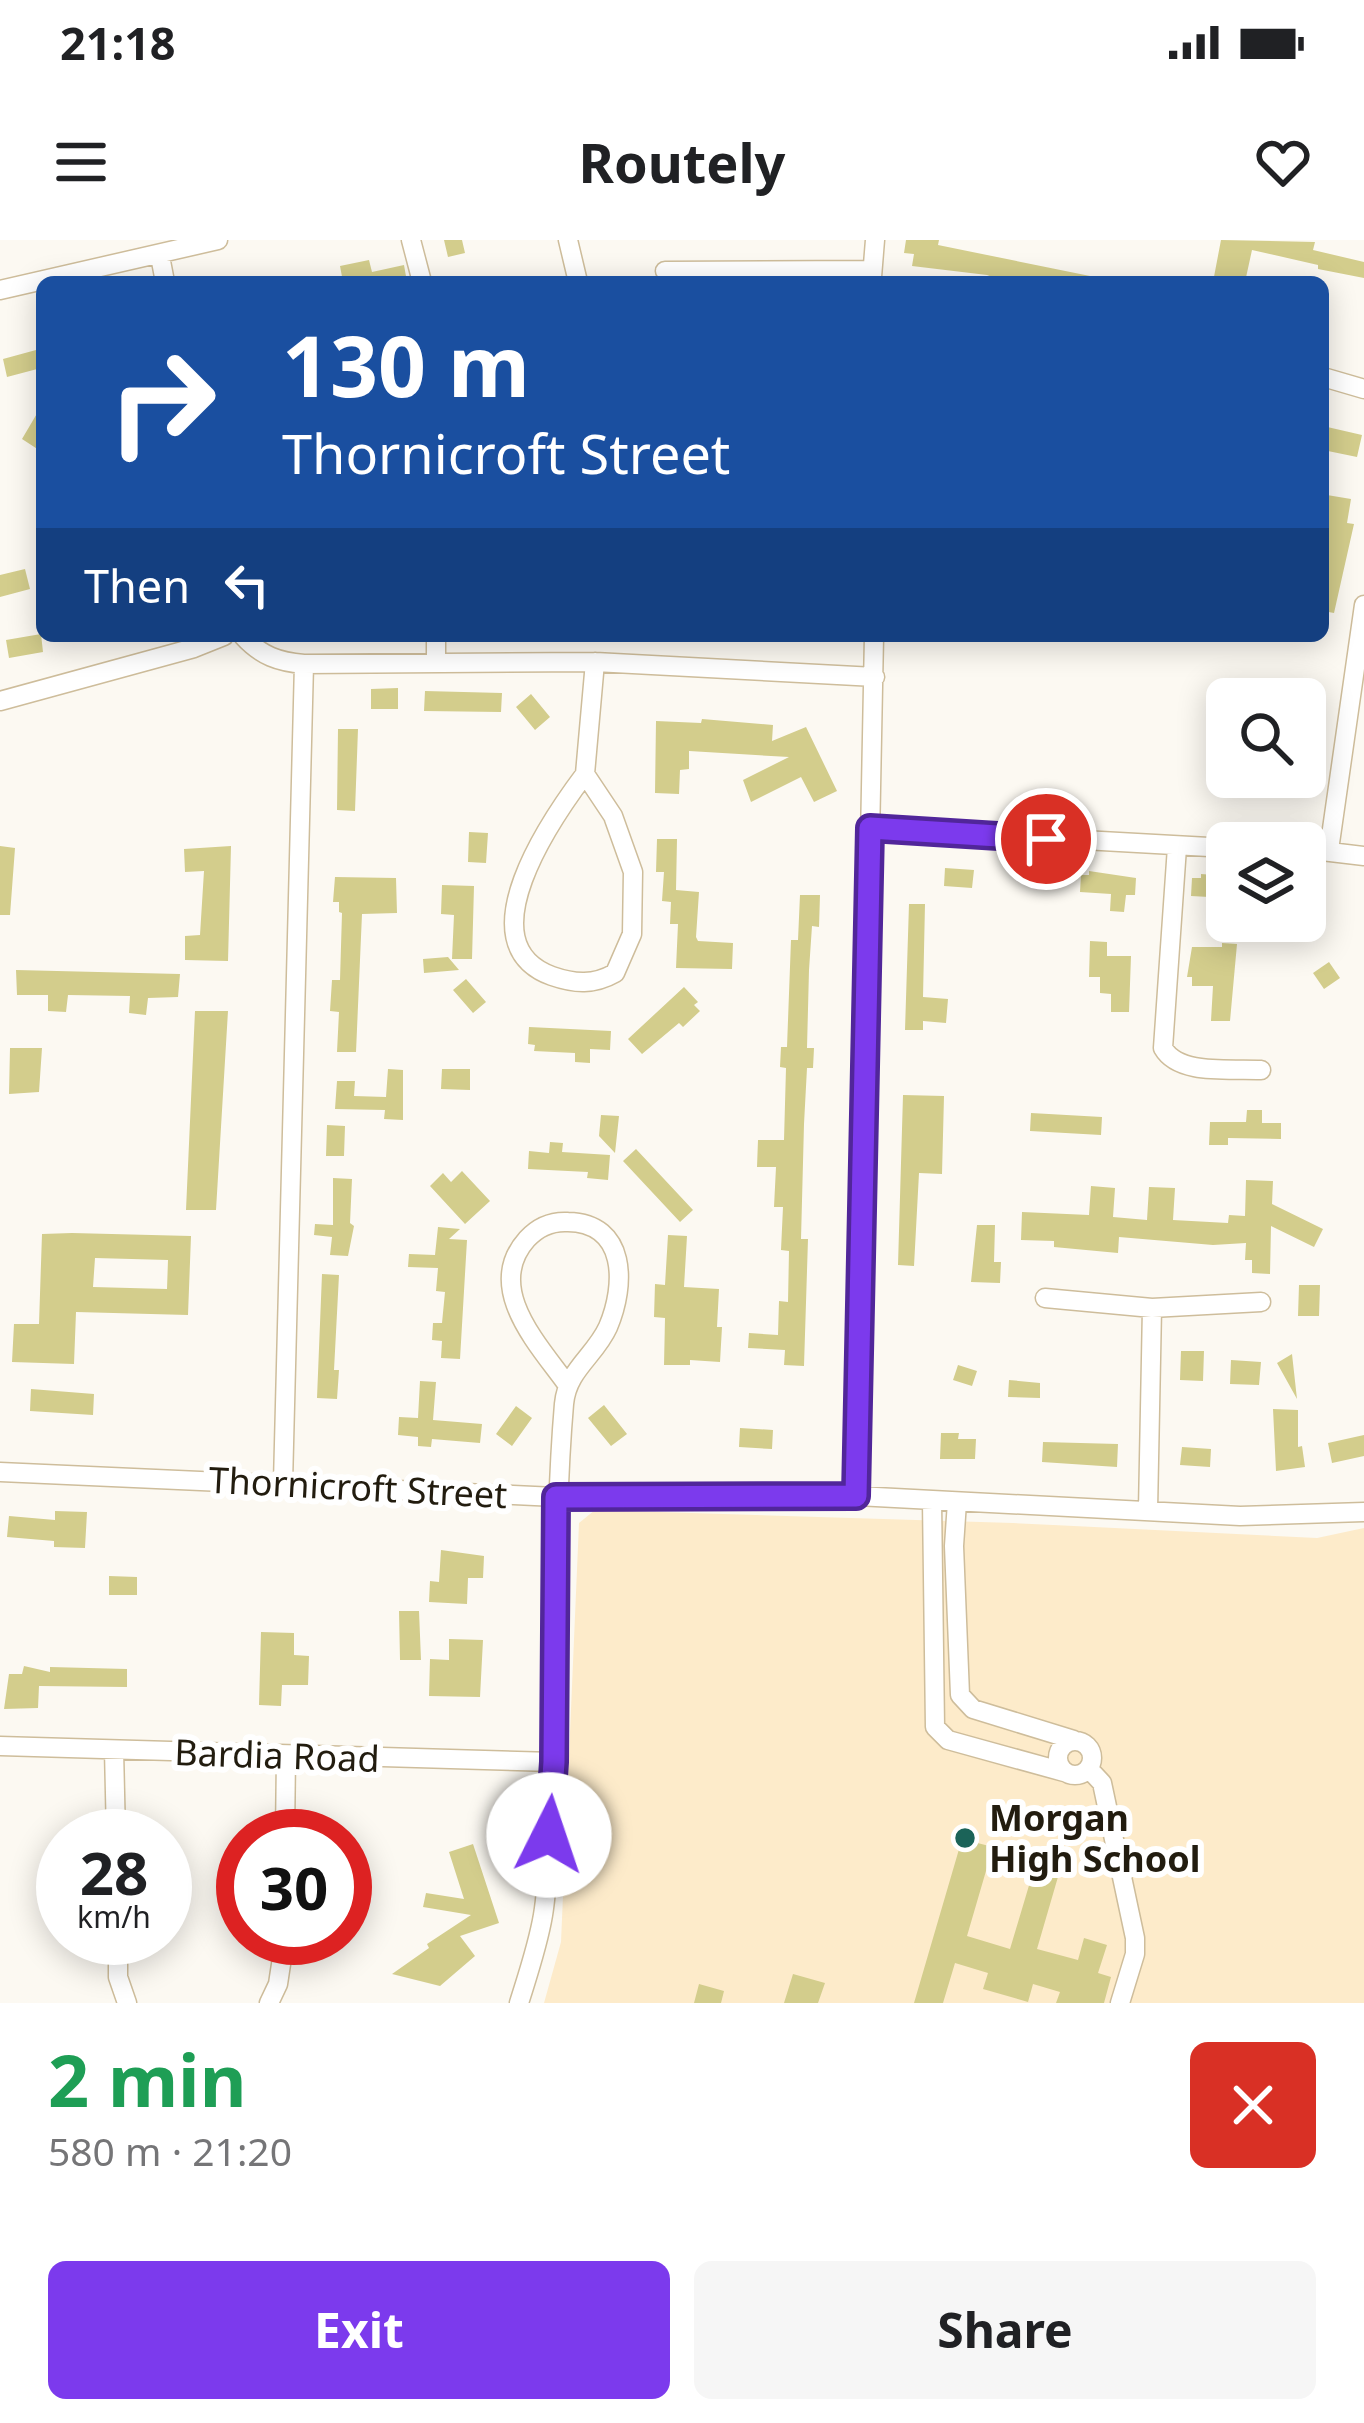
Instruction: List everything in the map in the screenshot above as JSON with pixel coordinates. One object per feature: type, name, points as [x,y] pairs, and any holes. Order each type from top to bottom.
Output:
[{"type":"street","points":[[66,276],[160,256],[183,244],[218,240]]},
{"type":"street","points":[[412,240],[421,276]]},
{"type":"street","points":[[568,240],[577,276]]},
{"type":"street","points":[[665,271],[872,276],[875,240]]},
{"type":"street","points":[[160,256],[164,276]]},
{"type":"street","points":[[0,290],[36,282]]},
{"type":"street","points":[[1329,378],[1364,389]]},
{"type":"street","points":[[1329,850],[1364,605]]},
{"type":"street","points":[[0,700],[209,642]]},
{"type":"street","points":[[248,642],[279,662],[304,664],[595,662],[874,677]]},
{"type":"street","points":[[436,642],[436,663]]},
{"type":"street","points":[[856,1496],[874,642]]},
{"type":"street","points":[[585,775],[613,815],[633,872],[632,934],[625,957],[615,973],[590,984],[542,972],[519,950],[516,938],[521,884],[554,817],[585,775],[595,662]]},
{"type":"street","points":[[283,1483],[304,664]]},
{"type":"street","points":[[870,828],[1206,848]]},
{"type":"street","points":[[1177,848],[1163,1048],[1184,1065],[1261,1070]]},
{"type":"street","points":[[1326,850],[1364,856]]},
{"type":"street","points":[[519,2003],[544,1911],[554,1762],[556,1497],[566,1383],[606,1331],[619,1265],[614,1246],[602,1234],[572,1221],[539,1228],[523,1243],[510,1284],[517,1312],[566,1383]]},
{"type":"street","points":[[1045,1298],[1152,1308],[1261,1302]]},
{"type":"street","points":[[1148,1510],[1152,1308]]},
{"type":"street","name":"Thornicroft Street","points":[[0,1472],[556,1497],[856,1496],[1240,1516],[1364,1512]]},
{"type":"street","points":[[932,1501],[935,1726],[948,1740],[1077,1775],[1089,1769]]},
{"type":"street","points":[[957,1502],[954,1546],[962,1699],[973,1709],[1074,1740],[1091,1750],[1089,1769],[1102,1783],[1135,1938],[1120,2003]]},
{"type":"street","points":[[1064,1772],[1058,1753],[1074,1740]]},
{"type":"street","name":"Bardia Road","points":[[0,1746],[554,1762]]},
{"type":"street","points":[[114,1750],[115,1809]]},
{"type":"street","points":[[285,1809],[286,1755]]},
{"type":"street","points":[[118,1965],[127,2003]]},
{"type":"street","points":[[269,2003],[281,1965]]},
{"type":"shaded area","name":"Morgan High School","points":[[595,1510],[1317,1538],[1364,1528],[1364,2003],[544,2003],[561,1942],[579,1523]]},
{"type":"building","points":[[444,240],[462,240],[465,253],[448,257]]},
{"type":"building","points":[[906,240],[939,240],[938,245],[1090,276],[990,276],[912,266],[914,254],[904,253]]},
{"type":"building","points":[[1221,240],[1315,242],[1313,250],[1364,262],[1364,278],[1252,250],[1246,276],[1214,276]]},
{"type":"building","points":[[369,260],[372,272],[404,265],[406,276],[342,276],[340,266]]},
{"type":"building","points":[[36,350],[36,369],[7,377],[3,359]]},
{"type":"building","points":[[36,415],[36,448],[22,439]]},
{"type":"building","points":[[1329,427],[1362,435],[1357,457],[1329,451]]},
{"type":"building","points":[[1329,495],[1351,499],[1347,523],[1354,524],[1334,613],[1329,612]]},
{"type":"building","points":[[25,569],[30,589],[0,597],[0,575]]},
{"type":"building","points":[[36,635],[43,652],[9,658],[6,640]]},
{"type":"building","points":[[398,688],[398,709],[371,709],[371,689]]},
{"type":"building","points":[[425,691],[502,693],[501,712],[424,711]]},
{"type":"building","points":[[531,694],[550,717],[535,730],[516,707]]},
{"type":"building","points":[[702,719],[773,725],[772,741],[806,727],[837,791],[814,802],[801,777],[751,802],[743,780],[789,757],[689,751],[689,769],[680,770],[679,794],[655,793],[656,721],[701,723]]},
{"type":"building","points":[[338,729],[358,729],[355,811],[337,810]]},
{"type":"building","points":[[469,832],[488,833],[486,863],[468,862]]},
{"type":"building","points":[[657,839],[677,839],[676,890],[699,892],[696,937],[698,941],[733,943],[732,969],[676,968],[678,924],[670,924],[671,902],[662,901],[664,872],[656,872]]},
{"type":"building","points":[[0,846],[15,848],[10,915],[0,915]]},
{"type":"building","points":[[231,846],[228,961],[185,960],[185,936],[200,935],[204,871],[185,872],[184,849]]},
{"type":"building","points":[[945,868],[974,870],[972,888],[944,886]]},
{"type":"building","points":[[1089,871],[1136,878],[1135,895],[1126,895],[1124,912],[1110,911],[1111,894],[1080,892],[1081,875]]},
{"type":"building","points":[[1206,874],[1206,897],[1191,896],[1192,878]]},
{"type":"building","points":[[335,877],[396,878],[397,913],[362,914],[356,1052],[337,1052],[339,1012],[330,1011],[332,980],[340,980],[342,913],[339,902],[333,902]]},
{"type":"building","points":[[442,885],[474,886],[472,959],[452,959],[454,915],[441,914]]},
{"type":"building","points":[[800,895],[820,895],[819,927],[812,926],[809,970],[807,1048],[814,1048],[813,1068],[807,1068],[804,1124],[801,1239],[808,1239],[804,1366],[784,1365],[785,1350],[748,1348],[749,1333],[778,1335],[779,1301],[788,1302],[789,1251],[781,1250],[783,1207],[774,1207],[776,1167],[757,1167],[758,1140],[784,1140],[786,1068],[780,1067],[781,1047],[787,1047],[791,940],[798,940]]},
{"type":"building","points":[[909,904],[925,904],[923,997],[948,999],[946,1023],[923,1021],[923,1030],[905,1030]]},
{"type":"building","points":[[1090,941],[1107,942],[1107,956],[1131,956],[1129,1012],[1111,1012],[1111,994],[1100,993],[1100,977],[1089,977]]},
{"type":"building","points":[[1222,943],[1237,944],[1230,1021],[1211,1021],[1213,986],[1192,986],[1192,977],[1187,977],[1192,947],[1222,947]]},
{"type":"building","points":[[448,957],[459,970],[424,973],[423,959]]},
{"type":"building","points":[[1329,962],[1340,978],[1324,989],[1313,973]]},
{"type":"building","points":[[16,970],[180,974],[178,997],[148,998],[146,1015],[129,1013],[130,996],[68,995],[66,1012],[48,1011],[48,995],[17,995]]},
{"type":"building","points":[[466,979],[486,1002],[473,1013],[453,990]]},
{"type":"building","points":[[684,987],[700,1011],[642,1054],[628,1039]]},
{"type":"building","points":[[195,1011],[228,1011],[216,1210],[186,1210]]},
{"type":"building","points":[[529,1027],[611,1031],[610,1050],[590,1049],[590,1063],[575,1062],[575,1053],[534,1051],[535,1045],[528,1044]]},
{"type":"building","points":[[10,1048],[42,1048],[39,1092],[9,1094]]},
{"type":"building","points":[[388,1069],[403,1070],[403,1120],[384,1119],[385,1110],[335,1109],[337,1081],[355,1081],[354,1096],[386,1097]]},
{"type":"building","points":[[442,1069],[470,1069],[470,1090],[441,1089]]},
{"type":"building","points":[[903,1095],[944,1096],[942,1174],[919,1173],[914,1266],[898,1265]]},
{"type":"building","points":[[1247,1110],[1262,1110],[1262,1123],[1281,1123],[1281,1139],[1228,1138],[1228,1145],[1209,1145],[1210,1122],[1246,1122]]},
{"type":"building","points":[[1031,1113],[1102,1117],[1101,1135],[1030,1131]]},
{"type":"building","points":[[601,1115],[619,1116],[615,1153],[599,1136]]},
{"type":"building","points":[[327,1125],[345,1126],[344,1156],[326,1156]]},
{"type":"building","points":[[550,1142],[563,1143],[562,1152],[610,1155],[608,1180],[587,1178],[588,1172],[528,1169],[529,1151],[549,1153]]},
{"type":"building","points":[[636,1149],[693,1210],[680,1222],[623,1161]]},
{"type":"building","points":[[462,1171],[490,1201],[465,1224],[430,1186],[443,1173],[451,1182]]},
{"type":"building","points":[[333,1178],[352,1179],[350,1223],[354,1226],[348,1256],[330,1255],[332,1237],[314,1235],[315,1224],[333,1225]]},
{"type":"building","points":[[1246,1180],[1273,1181],[1272,1204],[1323,1229],[1314,1247],[1271,1226],[1270,1274],[1252,1273],[1252,1260],[1245,1260],[1246,1243],[1119,1237],[1118,1253],[1021,1240],[1022,1212],[1089,1215],[1091,1186],[1115,1188],[1113,1217],[1147,1220],[1149,1187],[1175,1188],[1173,1220],[1228,1223],[1229,1215],[1245,1216]]},
{"type":"building","points":[[977,1225],[995,1225],[994,1262],[1001,1262],[1000,1283],[971,1282]]},
{"type":"building","points":[[438,1227],[460,1229],[449,1239],[467,1240],[460,1359],[441,1358],[442,1341],[432,1340],[433,1323],[442,1323],[445,1292],[436,1291],[438,1268],[408,1267],[409,1254],[435,1255]]},
{"type":"building","points":[[42,1234],[191,1236],[188,1315],[76,1312],[74,1364],[12,1362],[14,1324],[39,1324]],"holes":[[[95,1258],[168,1260],[167,1289],[93,1287]]]},
{"type":"building","points":[[668,1235],[687,1236],[684,1287],[719,1289],[720,1362],[690,1360],[690,1365],[664,1365],[665,1318],[654,1317],[655,1284],[665,1285]]},
{"type":"building","points":[[322,1274],[339,1275],[337,1399],[317,1398]]},
{"type":"building","points":[[1299,1285],[1320,1285],[1319,1316],[1298,1316]]},
{"type":"building","points":[[1181,1351],[1204,1351],[1203,1381],[1180,1380]]},
{"type":"building","points":[[1292,1354],[1297,1399],[1277,1363]]},
{"type":"building","points":[[1231,1360],[1261,1362],[1259,1385],[1230,1384]]},
{"type":"building","points":[[958,1365],[977,1371],[972,1386],[953,1380]]},
{"type":"building","points":[[1009,1380],[1040,1383],[1040,1398],[1008,1397]]},
{"type":"building","points":[[420,1381],[436,1382],[433,1420],[482,1424],[480,1443],[432,1439],[431,1447],[418,1446],[418,1437],[398,1435],[399,1417],[418,1418]]},
{"type":"building","points":[[31,1389],[94,1394],[93,1415],[30,1411]]},
{"type":"building","points":[[604,1405],[627,1434],[611,1446],[588,1418]]},
{"type":"building","points":[[516,1406],[532,1418],[512,1446],[496,1434]]},
{"type":"building","points":[[1273,1409],[1298,1410],[1298,1447],[1302,1446],[1305,1467],[1276,1471]]},
{"type":"building","points":[[740,1428],[773,1430],[772,1449],[739,1447]]},
{"type":"building","points":[[941,1433],[976,1439],[975,1459],[940,1459]]},
{"type":"building","points":[[1364,1435],[1364,1456],[1332,1463],[1328,1443]]},
{"type":"building","points":[[1043,1442],[1118,1444],[1117,1467],[1042,1462]]},
{"type":"building","points":[[1182,1447],[1211,1449],[1210,1467],[1180,1465]]},
{"type":"building","points":[[55,1511],[87,1512],[85,1548],[7,1537],[9,1516],[55,1520]]},
{"type":"building","points":[[441,1550],[484,1556],[483,1578],[468,1578],[467,1604],[429,1602],[430,1581],[439,1582]]},
{"type":"building","points":[[109,1576],[137,1577],[137,1595],[109,1595]]},
{"type":"building","points":[[399,1611],[419,1611],[421,1660],[400,1660]]},
{"type":"building","points":[[261,1632],[294,1633],[294,1655],[309,1656],[308,1685],[282,1685],[281,1706],[259,1705]]},
{"type":"building","points":[[449,1639],[483,1640],[480,1697],[429,1696],[430,1659],[449,1660]]},
{"type":"building","points":[[24,1666],[50,1672],[50,1667],[127,1669],[127,1687],[39,1686],[38,1708],[4,1709],[9,1674],[22,1674]]},
{"type":"building","points":[[962,1839],[993,1847],[967,1936],[1010,1949],[1036,1862],[1060,1870],[1037,1949],[1078,1960],[1084,1938],[1107,1945],[1098,1973],[1111,1977],[1104,2003],[1056,2003],[1060,1992],[1033,1984],[1028,2002],[983,1989],[988,1973],[955,1963],[943,2003],[914,2003]]},
{"type":"building","points":[[473,1844],[499,1923],[460,1936],[475,1956],[440,1986],[392,1974],[471,1915],[423,1907],[426,1893],[464,1899],[449,1852]]},
{"type":"building","points":[[793,1974],[825,1983],[818,2003],[784,2003]]},
{"type":"building","points":[[699,1984],[724,1991],[721,2003],[694,2003]]},
{"type":"place","name":"Morgan High School","points":[[965,1838]]},
{"type":"route","points":[[549,1835],[556,1497],[856,1496],[870,828],[1046,839]]}]
